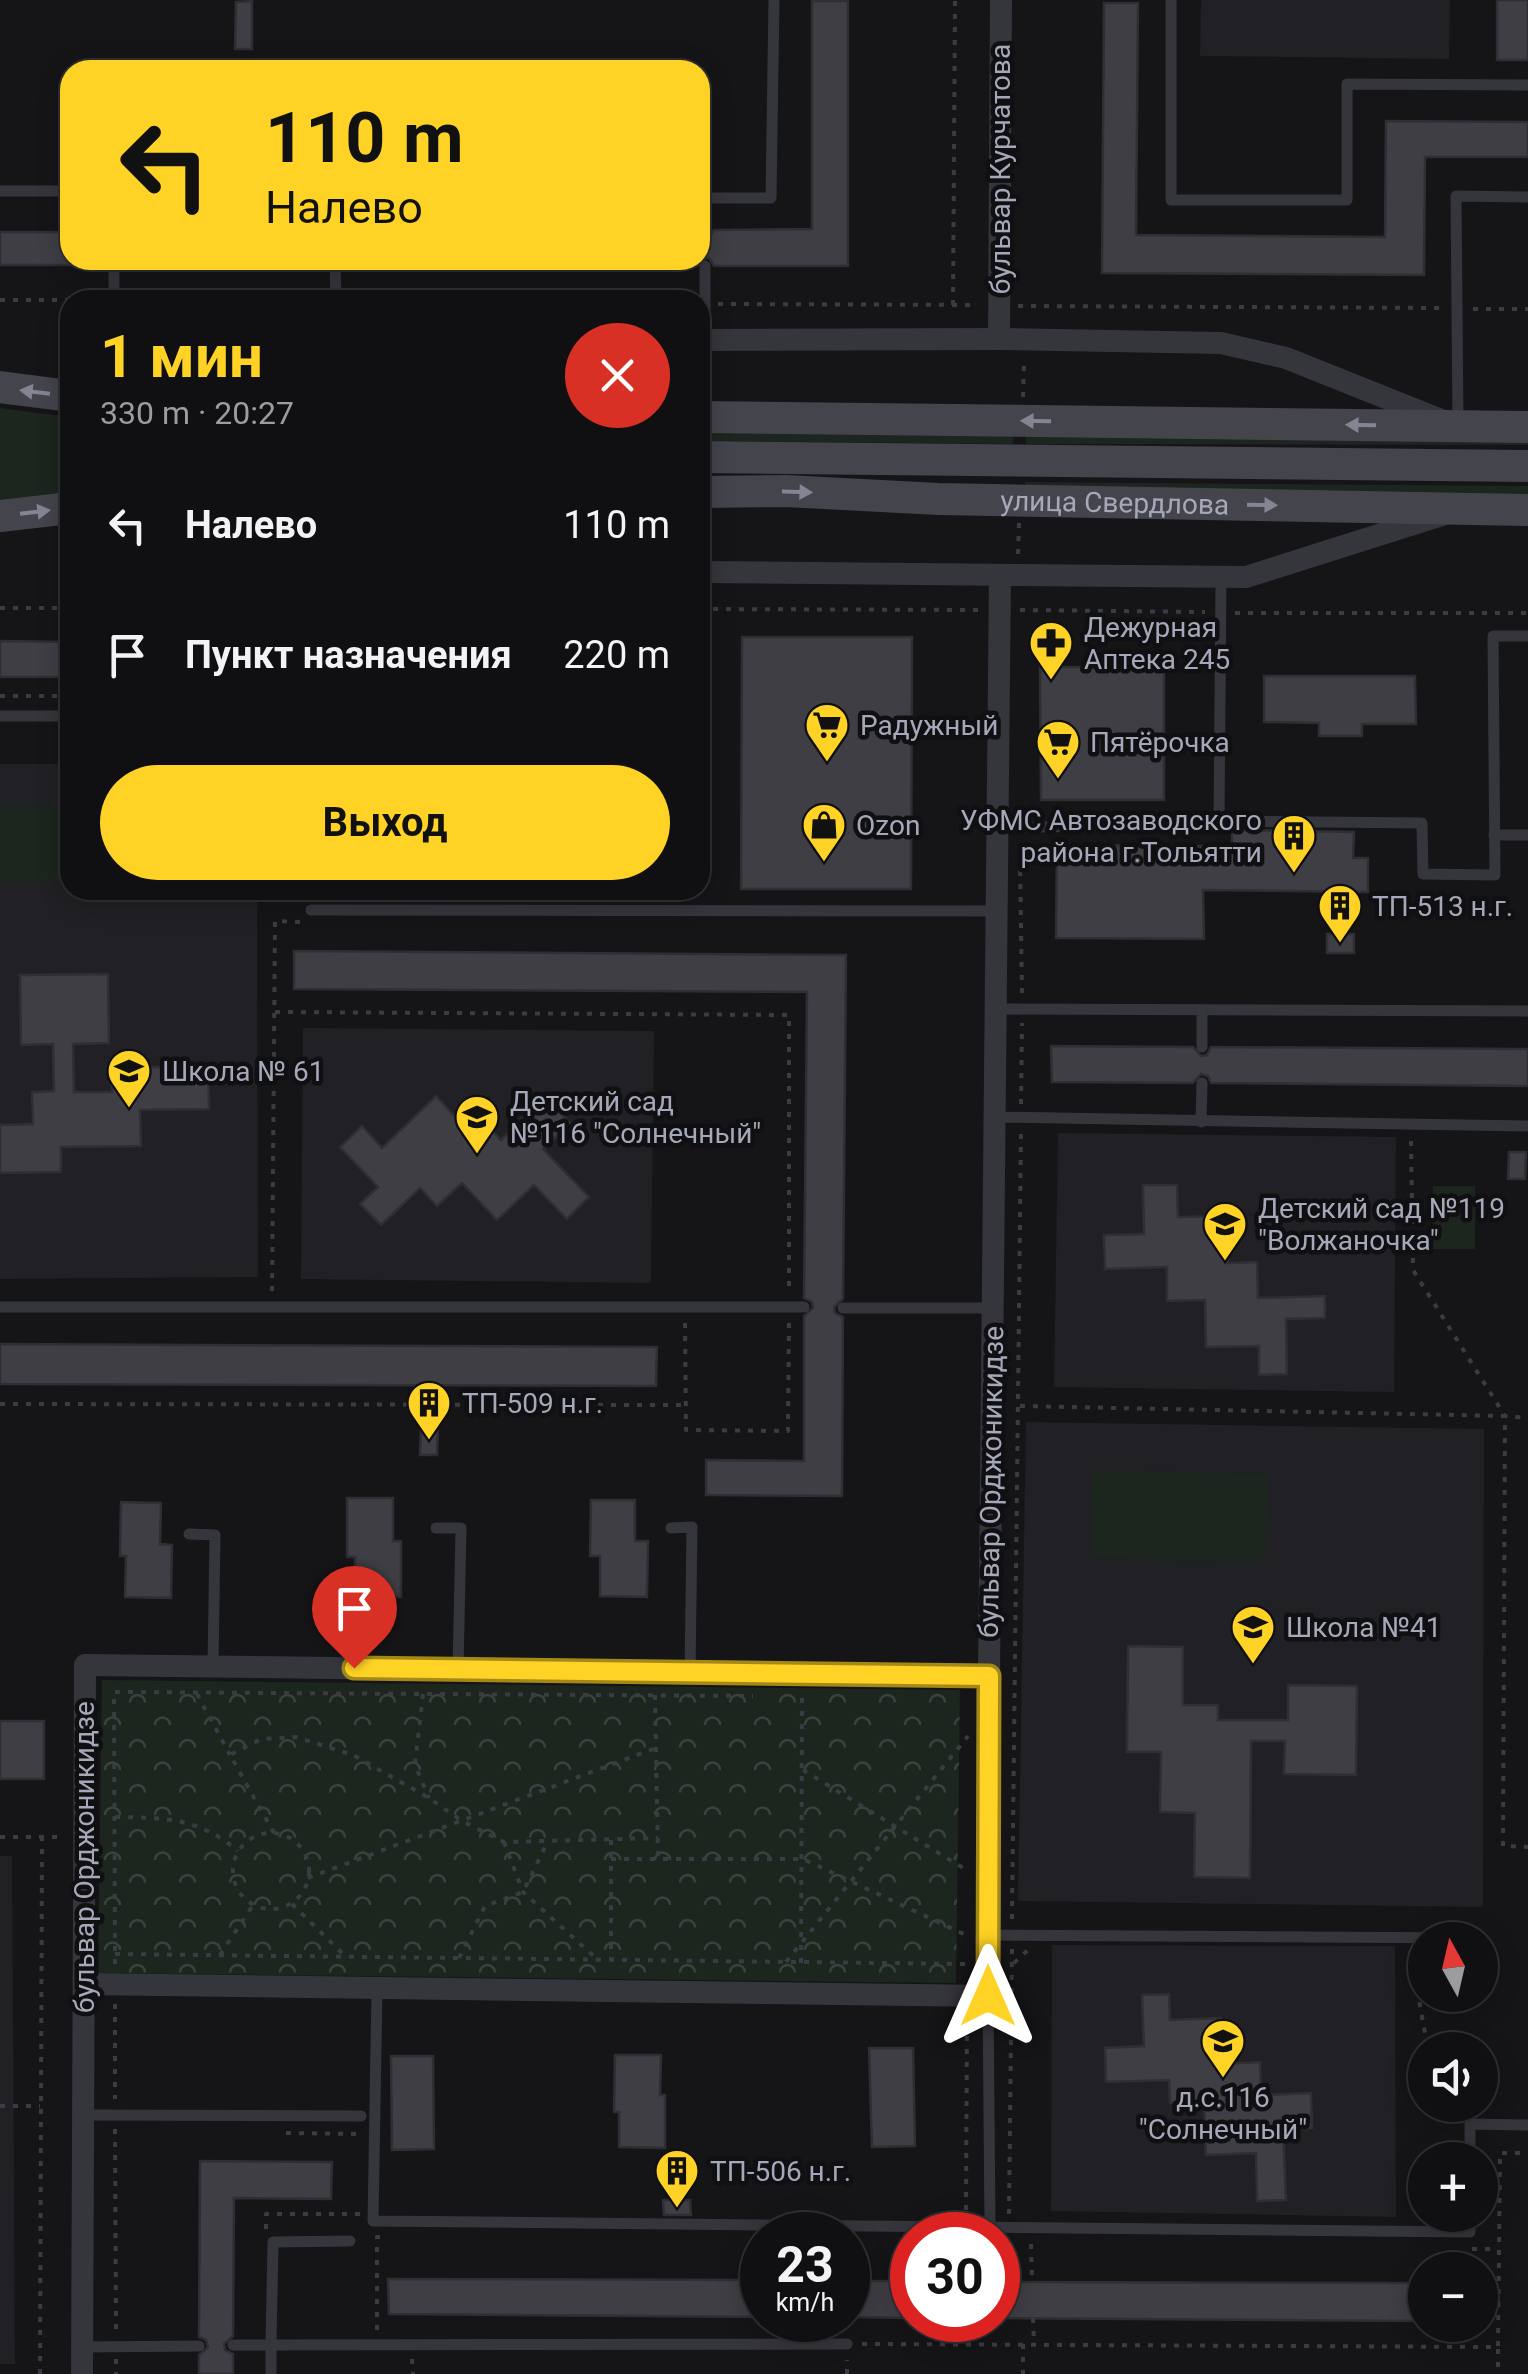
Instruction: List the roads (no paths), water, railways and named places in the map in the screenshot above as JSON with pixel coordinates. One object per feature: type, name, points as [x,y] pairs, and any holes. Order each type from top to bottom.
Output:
[{"type":"main road","points":[[0,387],[60,395]]},
{"type":"main road","points":[[710,417],[1528,427]]},
{"type":"main road","name":"улица Свердлова","points":[[710,458],[1528,466]]},
{"type":"main road","name":"улица Свердлова","points":[[710,492],[1528,510]]},
{"type":"main road","points":[[0,516],[60,509]]},
{"type":"street","name":"бульвар Курчатова","points":[[999,338],[1002,0]]},
{"type":"street","points":[[710,340],[999,338],[1222,343],[1258,350],[1458,426]]},
{"type":"street","points":[[710,572],[1246,577],[1460,509]]},
{"type":"street","name":"бульвар Орджоникидзе","points":[[82,2374],[86,1665],[989,1676],[1000,575]]},
{"type":"street","points":[[84,1984],[988,1996],[1000,1965],[990,1935],[989,1676]]},
{"type":"lane","points":[[710,198],[772,198],[774,0]]},
{"type":"lane","points":[[1171,0],[1171,200],[1347,200],[1348,84],[1528,84]]},
{"type":"lane","points":[[0,191],[60,191]]},
{"type":"lane","points":[[1458,426],[1456,196],[1528,197]]},
{"type":"lane","points":[[1221,579],[1219,822],[1422,823],[1423,874],[1495,875],[1493,636],[1528,636]]},
{"type":"lane","points":[[0,716],[60,716]]},
{"type":"lane","points":[[998,828],[1144,825]]},
{"type":"lane","points":[[1494,835],[1528,835]]},
{"type":"lane","points":[[311,910],[997,911]]},
{"type":"lane","points":[[996,1009],[1528,1011]]},
{"type":"lane","points":[[1202,1010],[1202,1047]]},
{"type":"lane","points":[[1200,1122],[1202,1083]]},
{"type":"lane","points":[[994,1116],[1528,1126]]},
{"type":"lane","points":[[0,1307],[804,1308]]},
{"type":"lane","points":[[843,1308],[993,1308]]},
{"type":"lane","points":[[671,1528],[692,1527],[690,1673]]},
{"type":"lane","points":[[436,1528],[461,1528],[458,1670]]},
{"type":"lane","points":[[189,1534],[215,1535],[213,1666]]},
{"type":"lane","points":[[990,1935],[1408,1938]]},
{"type":"lane","points":[[377,1988],[373,2222],[890,2226]]},
{"type":"lane","points":[[988,1996],[990,2212]]},
{"type":"lane","points":[[83,2114],[361,2116]]},
{"type":"lane","points":[[1470,2142],[1470,2124],[1528,2126]]},
{"type":"lane","points":[[1020,2227],[1408,2231]]},
{"type":"lane","points":[[271,2374],[273,2242],[350,2241]]},
{"type":"lane","points":[[233,2345],[847,2344]]},
{"type":"lane","points":[[82,2347],[199,2346]]},
{"type":"place","name":"Дежурная Аптека 245","points":[[1051,681]]},
{"type":"place","name":"Радужный","points":[[827,763]]},
{"type":"place","name":"Пятёрочка","points":[[1058,780]]},
{"type":"place","name":"Ozon","points":[[824,863]]},
{"type":"place","name":"УФМС Автозаводского района г.Тольятти","points":[[1294,874]]},
{"type":"place","name":"ТП-513 н.г.","points":[[1340,944]]},
{"type":"place","name":"Школа № 61","points":[[129,1109]]},
{"type":"place","name":"Детский сад №116 \"Солнечный\"","points":[[477,1155]]},
{"type":"place","name":"Детский сад №119 \"Волжаночка\"","points":[[1225,1262]]},
{"type":"place","name":"ТП-509 н.г.","points":[[429,1441]]},
{"type":"place","name":"Школа №41","points":[[1253,1665]]},
{"type":"place","name":"д.с.116 \"Солнечный\"","points":[[1223,2079]]},
{"type":"place","name":"ТП-506 н.г.","points":[[677,2209]]}]
